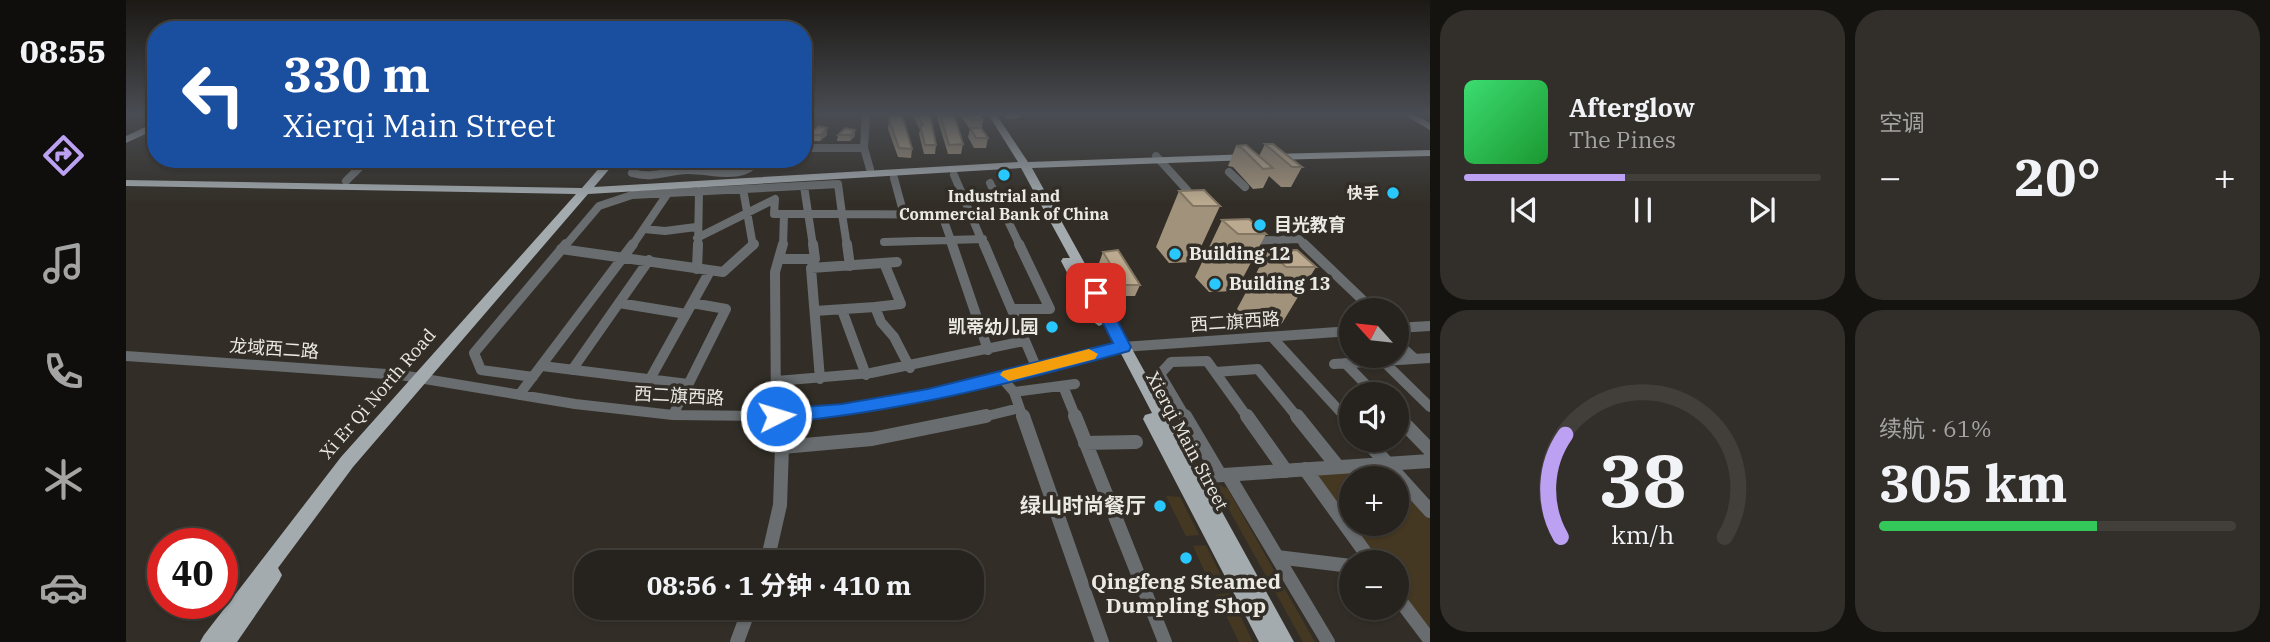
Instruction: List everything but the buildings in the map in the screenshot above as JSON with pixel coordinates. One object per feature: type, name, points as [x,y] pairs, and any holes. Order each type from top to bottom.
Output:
[{"type":"main road","name":"Xierqi Main Street","points":[[1006,144],[1019,163]]},
{"type":"main road","name":"Xierqi Main Street","points":[[1009,144],[1270,642]]},
{"type":"main road","points":[[126,180],[346,181],[593,187],[679,176],[1430,151]]},
{"type":"main road","points":[[126,180],[593,187],[1019,163]]},
{"type":"main road","points":[[593,187],[607,168]]},
{"type":"main road","points":[[593,187],[613,168]]},
{"type":"main road","name":"Xi Er Qi North Road","points":[[211,642],[347,462],[593,187]]},
{"type":"main road","name":"Xierqi Main Street","points":[[1118,348],[1194,477],[1283,642]]},
{"type":"main road","name":"Xi Er Qi North Road","points":[[224,642],[355,463],[423,378]]},
{"type":"street","points":[[864,144],[870,169]]},
{"type":"street","points":[[812,148],[864,148]]},
{"type":"street","points":[[1157,158],[1198,206]]},
{"type":"street","points":[[346,181],[359,168]]},
{"type":"street","points":[[635,168],[632,173],[641,177],[747,171],[751,168]]},
{"type":"street","points":[[1229,172],[1245,187]]},
{"type":"street","points":[[954,175],[1037,369]]},
{"type":"street","points":[[894,178],[904,215]]},
{"type":"street","points":[[990,183],[1050,309],[1012,309]]},
{"type":"street","points":[[533,377],[481,370],[474,353],[599,206],[623,196],[838,184],[850,266]]},
{"type":"street","points":[[780,259],[815,259],[804,186]]},
{"type":"street","points":[[561,248],[723,272],[754,245],[743,189]]},
{"type":"street","points":[[697,269],[699,191]]},
{"type":"street","points":[[519,395],[645,229],[668,193]]},
{"type":"street","points":[[697,238],[775,199],[774,214],[972,215]]},
{"type":"street","points":[[776,416],[775,272],[783,251],[784,214]]},
{"type":"street","points":[[942,215],[988,350]]},
{"type":"street","points":[[645,229],[665,231],[696,227]]},
{"type":"street","points":[[884,242],[983,239]]},
{"type":"street","points":[[1231,242],[1299,239],[1360,298]]},
{"type":"street","points":[[572,370],[649,260]]},
{"type":"street","points":[[820,379],[811,268],[897,262]]},
{"type":"street","points":[[815,311],[901,304],[884,263]]},
{"type":"street","points":[[650,379],[710,271]]},
{"type":"street","points":[[619,303],[726,309],[673,415]]},
{"type":"street","points":[[875,307],[881,322],[894,337],[910,368]]},
{"type":"street","points":[[842,310],[866,375]]},
{"type":"street","points":[[1409,327],[1430,326]]},
{"type":"street","name":"西二旗西路","points":[[423,378],[519,395],[673,415],[776,416],[879,405],[1118,348],[1339,332]]},
{"type":"street","points":[[1272,337],[1339,411]]},
{"type":"street","points":[[777,381],[866,375],[910,368],[1024,341]]},
{"type":"street","points":[[1409,350],[1424,360]]},
{"type":"street","name":"龙域西二路","points":[[126,356],[423,378]]},
{"type":"street","points":[[1286,471],[1207,361],[1171,362],[1160,374],[1278,557],[1328,642]]},
{"type":"street","points":[[542,366],[688,384]]},
{"type":"street","points":[[1345,368],[1362,382]]},
{"type":"street","points":[[1391,368],[1430,407]]},
{"type":"street","points":[[1215,372],[1258,369],[1338,467]]},
{"type":"street","points":[[1001,377],[1014,392],[1102,642]]},
{"type":"street","points":[[1014,392],[1069,385],[1086,443],[1165,642]]},
{"type":"street","points":[[770,550],[783,495],[782,447],[911,432],[1019,408]]},
{"type":"street","points":[[1409,428],[1430,450]]},
{"type":"street","points":[[1086,443],[1136,442]]},
{"type":"street","points":[[1377,452],[1430,511]]},
{"type":"street","points":[[1194,477],[1430,461]]},
{"type":"street","points":[[1305,469],[1363,550]]},
{"type":"street","points":[[1278,557],[1339,565]]},
{"type":"street","points":[[1409,612],[1430,640]]},
{"type":"street","points":[[737,642],[745,620]]},
{"type":"shaded area","points":[[1387,463],[1390,466],[1346,466]]},
{"type":"shaded area","points":[[1339,467],[1339,516],[1305,469]]},
{"type":"shaded area","points":[[1214,483],[1227,488],[1315,642],[1303,642]]},
{"type":"shaded area","points":[[1409,488],[1430,511],[1430,640],[1409,611],[1409,550],[1363,550],[1353,536],[1409,536]]},
{"type":"shaded area","points":[[1166,496],[1180,497],[1199,535],[1186,536]]},
{"type":"shaded area","points":[[1206,545],[1225,584],[1211,586],[1193,546]]},
{"type":"shaded area","points":[[1229,593],[1253,642],[1239,642],[1216,595]]},
{"type":"slow traffic","points":[[1009,375],[1089,354]]},
{"type":"place","name":"Industrial and Commercial Bank of China","points":[[1004,175]]},
{"type":"place","name":"快手","points":[[1393,193]]},
{"type":"place","name":"目光教育","points":[[1260,225]]},
{"type":"place","name":"Building 12","points":[[1175,254]]},
{"type":"place","name":"Building 13","points":[[1215,284]]},
{"type":"place","name":"凯蒂幼儿园","points":[[1052,327]]},
{"type":"place","name":"绿山时尚餐厅","points":[[1160,506]]},
{"type":"place","name":"Qingfeng Steamed Dumpling Shop","points":[[1186,558]]},
{"type":"route","points":[[776,416],[842,411],[928,396],[1123,347],[1096,293]]}]
